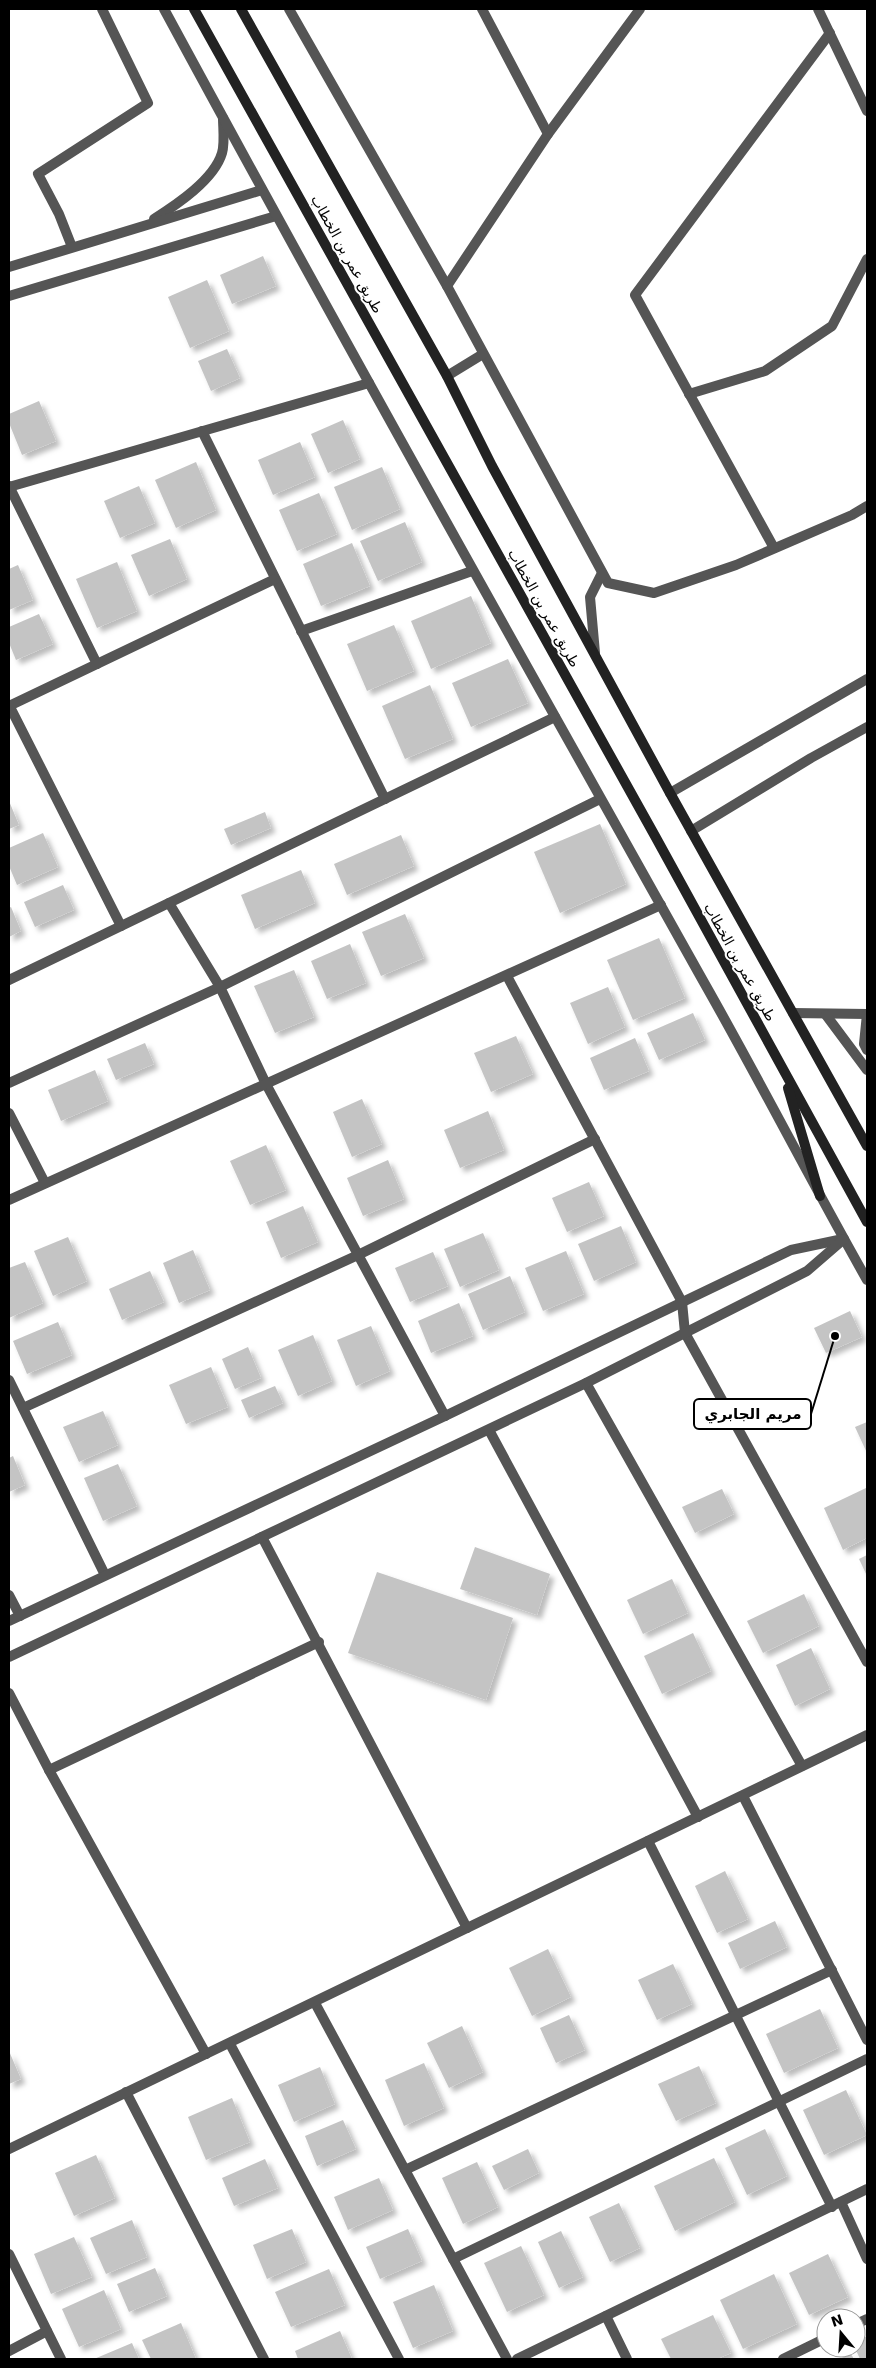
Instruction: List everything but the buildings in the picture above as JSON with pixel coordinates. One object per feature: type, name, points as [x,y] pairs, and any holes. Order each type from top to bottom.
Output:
[{"type":"main road","name":"طريق عمر بن الخطاب","points":[[194,9],[867,1222]]},
{"type":"main road","name":"طريق عمر بن الخطاب","points":[[241,9],[446,376],[492,466],[670,793],[867,1146]]},
{"type":"main road","points":[[782,1067],[820,1196]]},
{"type":"street","points":[[72,247],[38,174],[148,103],[103,9]]},
{"type":"street","points":[[164,9],[472,571],[661,905],[867,1280]]},
{"type":"street","points":[[289,9],[447,286],[608,583],[654,594],[736,565],[852,515],[867,506]]},
{"type":"street","points":[[482,9],[548,134]]},
{"type":"street","points":[[447,286],[548,134],[640,9]]},
{"type":"street","points":[[818,9],[867,111]]},
{"type":"street","points":[[774,548],[635,295],[830,33]]},
{"type":"street","points":[[145,226],[182,201],[207,177],[222,152],[223,118]]},
{"type":"street","points":[[9,267],[262,190]]},
{"type":"street","points":[[9,296],[276,216]]},
{"type":"street","points":[[689,394],[765,371],[832,326],[867,259]]},
{"type":"street","points":[[446,376],[484,354]]},
{"type":"street","points":[[97,664],[9,486],[369,384]]},
{"type":"street","points":[[202,431],[385,800]]},
{"type":"street","points":[[301,631],[472,571]]},
{"type":"street","points":[[595,654],[590,597],[602,573]]},
{"type":"street","points":[[121,926],[9,706],[275,580]]},
{"type":"street","points":[[670,793],[867,679]]},
{"type":"street","points":[[9,980],[555,717]]},
{"type":"street","points":[[691,830],[811,758],[867,727]]},
{"type":"street","points":[[9,1083],[220,987],[600,799]]},
{"type":"street","points":[[169,903],[220,987],[266,1084],[445,1416]]},
{"type":"street","points":[[9,1200],[508,976],[661,905]]},
{"type":"street","points":[[508,976],[682,1302],[685,1333],[867,1662]]},
{"type":"street","points":[[793,1013],[826,1015],[867,1014],[864,1044],[867,1050]]},
{"type":"street","points":[[826,1015],[867,1070]]},
{"type":"street","points":[[9,1113],[44,1183]]},
{"type":"street","points":[[23,1408],[358,1255],[595,1139]]},
{"type":"street","points":[[9,1621],[105,1574],[445,1416],[791,1250],[844,1239]]},
{"type":"street","points":[[9,1657],[586,1383],[807,1272],[844,1239]]},
{"type":"street","points":[[9,1380],[105,1574]]},
{"type":"street","points":[[586,1383],[802,1766]]},
{"type":"street","points":[[489,1430],[698,1816]]},
{"type":"street","points":[[262,1537],[319,1642],[467,1928]]},
{"type":"street","points":[[9,1595],[20,1616]]},
{"type":"street","points":[[49,1770],[319,1642]]},
{"type":"street","points":[[9,1693],[49,1770],[206,2054]]},
{"type":"street","points":[[9,2149],[867,1735]]},
{"type":"street","points":[[743,1796],[867,2040]]},
{"type":"street","points":[[648,1841],[778,2100],[867,2259]]},
{"type":"street","points":[[406,2170],[832,1970]]},
{"type":"street","points":[[315,2002],[507,2359]]},
{"type":"street","points":[[230,2044],[399,2359]]},
{"type":"street","points":[[453,2259],[778,2100],[867,2059]]},
{"type":"street","points":[[126,2092],[264,2359]]},
{"type":"street","points":[[517,2359],[867,2189]]},
{"type":"street","points":[[9,2254],[61,2359]]},
{"type":"street","points":[[606,2316],[627,2359]]},
{"type":"street","points":[[9,2351],[47,2331]]},
{"type":"street","points":[[783,2359],[816,2343]]},
{"type":"place","name":"مريم الجابري","points":[[835,1336]]}]
